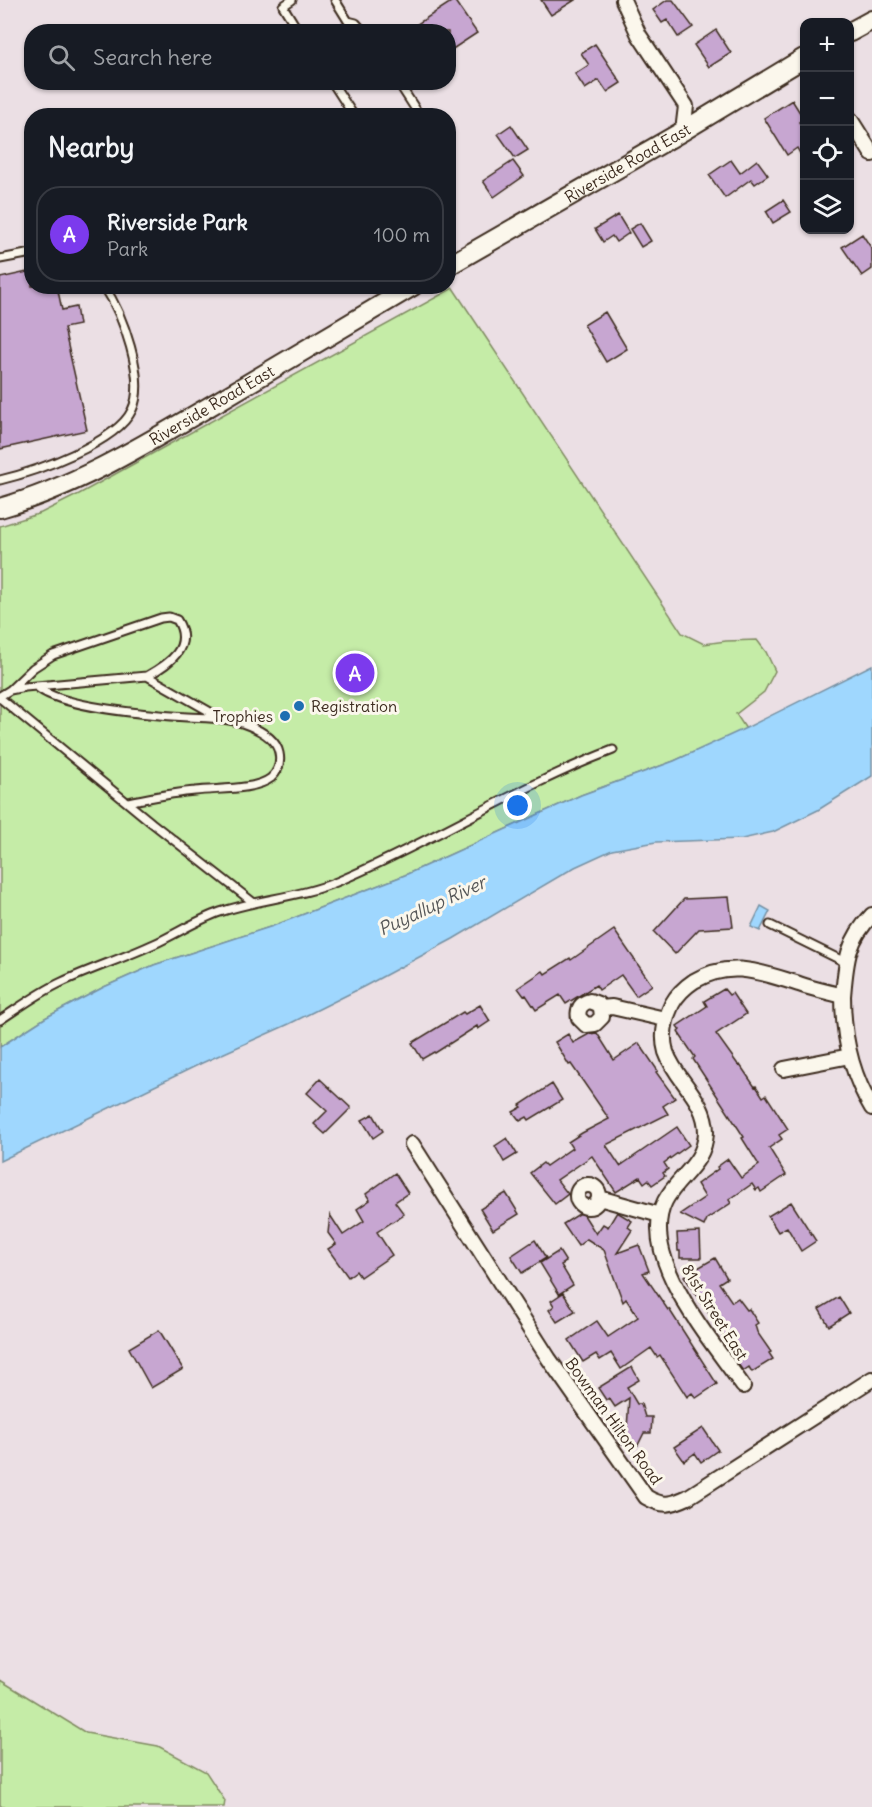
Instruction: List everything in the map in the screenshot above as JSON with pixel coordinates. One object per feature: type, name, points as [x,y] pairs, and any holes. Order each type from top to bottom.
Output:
[{"type":"street","points":[[622,0],[639,35],[686,106],[683,131]]},
{"type":"street","points":[[854,29],[872,20]]},
{"type":"street","name":"Riverside Road East","points":[[456,260],[683,131],[800,60]]},
{"type":"street","points":[[854,126],[872,154]]},
{"type":"street","name":"Riverside Road East","points":[[0,508],[32,498],[142,446],[399,294]]},
{"type":"street","points":[[872,915],[850,945],[843,996],[845,1033],[850,1056],[856,1076],[872,1108]]},
{"type":"street","points":[[601,1008],[612,1007],[665,1019],[675,998],[688,986],[708,974],[726,969],[769,974],[843,996]]},
{"type":"street","name":"81st Street East","points":[[665,1019],[666,1051],[672,1066],[703,1113],[706,1133],[701,1155],[695,1165],[670,1192],[664,1203],[658,1232],[662,1253],[674,1284],[743,1386]]},
{"type":"street","points":[[784,1069],[850,1056]]},
{"type":"street","name":"Bowman Hilton Road","points":[[412,1144],[549,1359],[646,1497],[669,1504],[688,1497],[872,1379]]},
{"type":"street","points":[[599,1198],[660,1215]]},
{"type":"lane","points":[[292,0],[283,6],[294,24]]},
{"type":"lane","points":[[335,0],[348,21],[357,24]]},
{"type":"lane","points":[[337,90],[349,108]]},
{"type":"lane","points":[[403,90],[415,108]]},
{"type":"lane","points":[[0,259],[24,254]]},
{"type":"lane","points":[[0,480],[29,472],[95,444],[108,436],[133,409],[136,395],[135,372],[129,342],[117,308],[109,294]]},
{"type":"lane","points":[[10,690],[147,676],[170,662],[182,644],[183,632],[177,620],[169,617],[161,618],[53,655],[33,668],[0,697],[254,903]]},
{"type":"lane","points":[[147,676],[223,719]]},
{"type":"lane","points":[[36,686],[42,692],[54,697],[80,704],[143,713],[240,722],[259,730],[272,740],[278,749],[280,761],[278,770],[271,778],[259,784],[193,791],[127,802]]},
{"type":"lane","points":[[0,1020],[36,996],[61,983],[219,913],[275,898],[302,894],[336,882],[394,857],[564,769],[614,750]]},
{"type":"lane","points":[[770,925],[847,963]]},
{"type":"green space","points":[[456,293],[682,633],[704,644],[757,640],[775,671],[764,692],[736,714],[746,729],[674,761],[581,795],[405,875],[273,926],[154,965],[104,987],[45,1018],[0,1047],[0,526],[41,513],[442,294]]},
{"type":"green space","points":[[0,1680],[86,1733],[158,1746],[206,1772],[225,1801],[224,1807],[2,1807],[0,1805]]},
{"type":"water","name":"Puyallup River","points":[[872,665],[872,776],[818,810],[773,832],[742,839],[656,842],[612,850],[575,867],[453,939],[365,986],[0,1161],[0,1047],[45,1018],[104,987],[154,965],[273,926],[405,875],[581,795],[674,761]]},
{"type":"water","points":[[761,906],[770,911],[760,931],[751,927]]},
{"type":"building","points":[[454,0],[477,33],[456,47],[456,24],[417,24]]},
{"type":"building","points":[[541,0],[575,0],[551,15]]},
{"type":"building","points":[[667,0],[673,0],[693,27],[678,37],[667,20],[662,23],[653,10]]},
{"type":"building","points":[[716,30],[731,53],[709,67],[694,45]]},
{"type":"building","points":[[595,44],[621,83],[607,92],[599,80],[585,89],[575,74],[589,65],[581,53]]},
{"type":"building","points":[[792,100],[800,113],[800,154],[797,148],[787,155],[764,118]]},
{"type":"building","points":[[511,125],[528,150],[515,158],[498,134]]},
{"type":"building","points":[[731,160],[740,173],[757,160],[768,175],[755,184],[751,179],[725,198],[709,175]]},
{"type":"building","points":[[513,161],[524,176],[494,197],[483,181]]},
{"type":"building","points":[[783,200],[791,212],[773,223],[766,211]]},
{"type":"building","points":[[618,215],[629,233],[616,242],[612,236],[603,242],[595,229]]},
{"type":"building","points":[[640,223],[651,241],[641,247],[630,229]]},
{"type":"building","points":[[862,234],[872,249],[872,269],[862,276],[842,247]]},
{"type":"building","points":[[24,273],[24,294],[59,294],[62,310],[76,307],[79,325],[64,328],[87,430],[0,449],[0,278]]},
{"type":"building","points":[[605,312],[627,349],[606,362],[584,325]]},
{"type":"building","points":[[729,897],[733,927],[699,929],[675,954],[654,932],[684,899]]},
{"type":"building","points":[[614,930],[652,985],[636,996],[621,975],[599,990],[596,985],[566,1004],[560,995],[536,1010],[518,988],[543,971],[545,974],[570,958],[571,960]]},
{"type":"building","points":[[724,989],[729,995],[732,993],[746,1014],[716,1034],[763,1097],[766,1095],[788,1129],[779,1135],[782,1139],[769,1148],[786,1175],[761,1192],[759,1188],[756,1190],[752,1184],[729,1200],[731,1203],[707,1219],[704,1226],[680,1214],[705,1197],[697,1184],[728,1159],[741,1178],[759,1165],[678,1032],[680,1030],[677,1026],[707,1006],[704,1001]]},
{"type":"building","points":[[480,1005],[490,1021],[478,1029],[477,1026],[422,1059],[412,1043],[463,1012],[465,1014]]},
{"type":"building","points":[[597,1033],[614,1060],[639,1043],[675,1098],[663,1106],[668,1114],[606,1145],[620,1166],[677,1127],[689,1145],[664,1163],[668,1169],[663,1173],[665,1176],[652,1185],[648,1180],[644,1183],[640,1177],[616,1192],[592,1156],[557,1180],[568,1194],[555,1204],[530,1173],[543,1163],[546,1166],[572,1148],[568,1142],[609,1119],[555,1042],[568,1034],[573,1043],[589,1034]]},
{"type":"building","points":[[320,1079],[351,1108],[325,1134],[314,1124],[327,1111],[307,1093]]},
{"type":"building","points":[[552,1084],[562,1100],[529,1120],[527,1117],[520,1121],[513,1112]]},
{"type":"building","points":[[373,1114],[383,1131],[373,1138],[362,1120]]},
{"type":"building","points":[[507,1138],[517,1154],[504,1162],[495,1146]]},
{"type":"building","points":[[395,1173],[408,1193],[395,1202],[404,1214],[377,1232],[392,1255],[360,1277],[356,1271],[348,1277],[328,1249],[336,1244],[328,1233],[330,1215],[343,1235],[364,1221],[357,1209],[370,1200],[366,1194]]},
{"type":"building","points":[[506,1193],[519,1214],[493,1230],[480,1209]]},
{"type":"building","points":[[791,1202],[816,1241],[801,1251],[787,1227],[778,1232],[768,1216]]},
{"type":"building","points":[[582,1212],[596,1234],[603,1224],[608,1227],[617,1212],[632,1221],[628,1227],[632,1230],[617,1253],[639,1245],[649,1271],[643,1273],[717,1384],[696,1398],[692,1393],[687,1397],[660,1355],[657,1357],[651,1348],[621,1369],[611,1353],[600,1360],[596,1354],[583,1362],[569,1340],[597,1321],[608,1337],[638,1317],[626,1299],[623,1302],[604,1250],[587,1239],[578,1246],[563,1224]]},
{"type":"building","points":[[700,1232],[701,1258],[680,1258],[677,1233]]},
{"type":"building","points":[[535,1240],[546,1258],[522,1273],[511,1256]]},
{"type":"building","points":[[559,1251],[566,1262],[561,1265],[573,1285],[559,1294],[540,1263]]},
{"type":"building","points":[[715,1258],[727,1278],[719,1283],[732,1302],[738,1298],[747,1310],[749,1309],[758,1323],[755,1325],[757,1332],[771,1352],[769,1353],[773,1359],[752,1372],[749,1367],[743,1371],[735,1360],[733,1357],[735,1356],[719,1329],[684,1276]]},
{"type":"building","points":[[563,1293],[575,1311],[557,1322],[549,1310],[554,1306],[551,1301]]},
{"type":"building","points":[[839,1297],[849,1313],[829,1326],[819,1309]]},
{"type":"building","points":[[159,1330],[183,1369],[151,1388],[129,1348]]},
{"type":"building","points":[[632,1367],[639,1380],[627,1387],[637,1404],[641,1404],[645,1417],[652,1417],[651,1433],[644,1433],[638,1445],[620,1444],[621,1429],[627,1429],[629,1398],[615,1407],[609,1398],[606,1400],[598,1388]]},
{"type":"building","points":[[703,1428],[718,1450],[701,1462],[695,1453],[684,1461],[674,1447]]},
{"type":"place","name":"Riverside Park","points":[[355,673]]},
{"type":"place","name":"Registration","points":[[299,706]]},
{"type":"place","name":"Trophies","points":[[285,716]]}]
